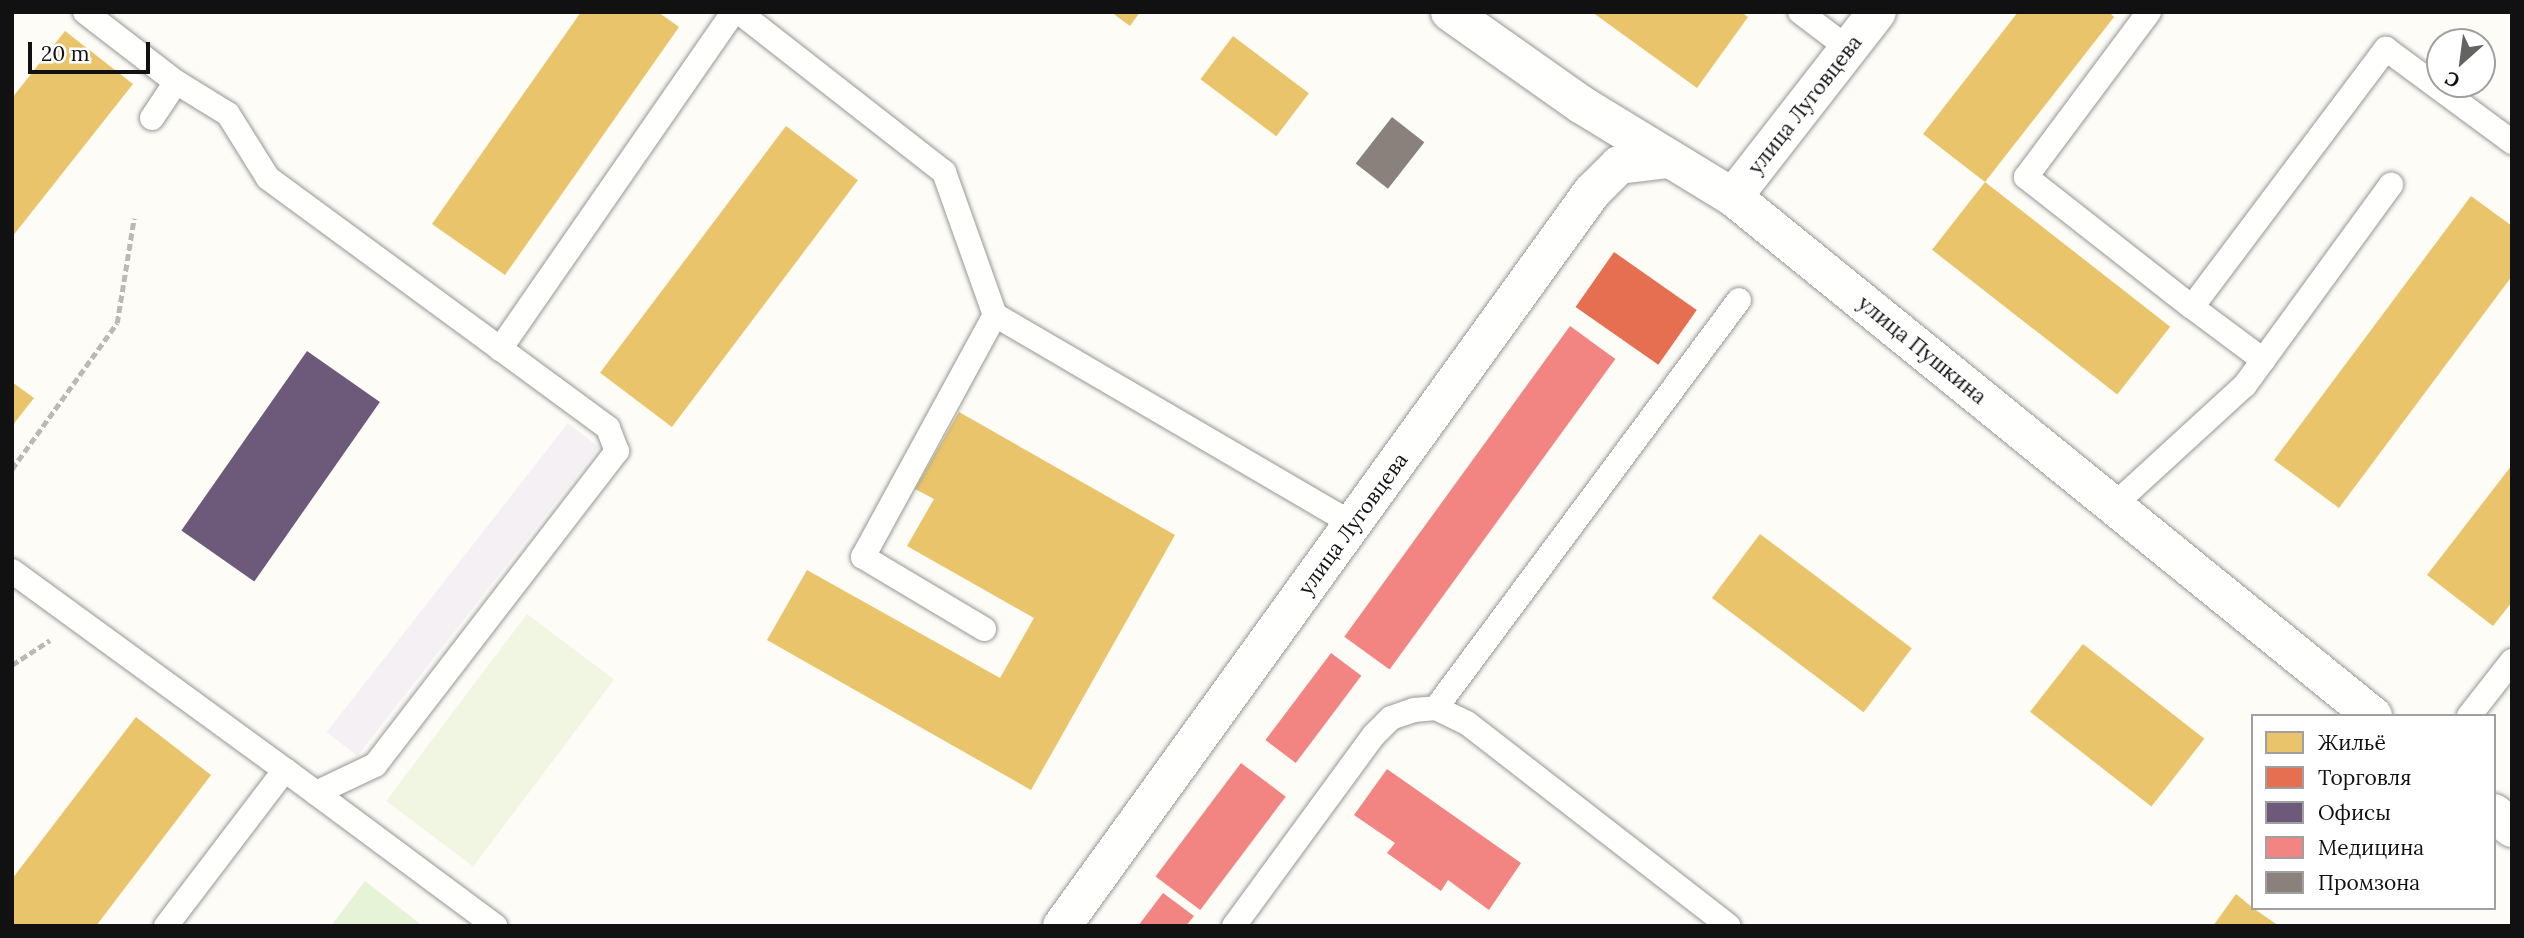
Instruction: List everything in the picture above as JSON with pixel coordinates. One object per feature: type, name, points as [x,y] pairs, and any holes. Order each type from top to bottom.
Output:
[{"type":"street","name":"улица Пушкина","points":[[1450,12],[1582,105],[1733,197],[2372,714]]},
{"type":"street","name":"улица Луговцева","points":[[1733,197],[1877,12]]},
{"type":"street","name":"улица Луговцева","points":[[1062,926],[1592,192],[1619,166],[1667,159]]},
{"type":"street","points":[[2496,815],[2512,828]]},
{"type":"lane","points":[[85,12],[176,82],[228,114],[268,178],[608,428],[617,451],[375,765],[316,793]]},
{"type":"lane","points":[[500,349],[733,12]]},
{"type":"lane","points":[[739,12],[944,172],[995,315],[1352,524]]},
{"type":"lane","points":[[1800,12],[1849,49]]},
{"type":"lane","points":[[2149,12],[2026,177],[2263,360]]},
{"type":"lane","points":[[2192,307],[2386,49],[2512,142]]},
{"type":"lane","points":[[152,118],[176,82]]},
{"type":"lane","points":[[2114,505],[2245,385],[2391,185]]},
{"type":"lane","points":[[1436,708],[1739,300]]},
{"type":"lane","points":[[984,629],[863,557],[995,315]]},
{"type":"lane","points":[[12,571],[80,621],[255,734],[285,770],[495,926]]},
{"type":"lane","points":[[2471,714],[2512,661]]},
{"type":"lane","points":[[1234,926],[1374,735],[1391,718],[1414,710],[1436,708],[1467,723],[1729,926]]},
{"type":"lane","points":[[166,926],[285,770]]},
{"type":"path","points":[[12,470],[117,323],[134,218]]},
{"type":"path","points":[[12,665],[80,621]]},
{"type":"shaded area","points":[[568,423],[599,447],[357,756],[327,732]]},
{"type":"green space","points":[[527,614],[614,680],[473,866],[386,801]]},
{"type":"green space","points":[[365,881],[423,926],[331,926]]},
{"type":"building: Жильё","points":[[581,12],[658,12],[679,27],[505,275],[432,224]]},
{"type":"building: Жильё","points":[[1111,12],[1140,12],[1130,26]]},
{"type":"building: Жильё","points":[[1592,12],[1741,12],[1748,17],[1697,88]]},
{"type":"building: Жильё","points":[[2018,12],[2109,12],[2114,17],[1985,182],[1923,134]]},
{"type":"building: Жильё","points":[[65,31],[133,84],[12,237],[12,98]]},
{"type":"building: Жильё","points":[[1233,36],[1309,93],[1276,136],[1201,79]]},
{"type":"building: Жильё","points":[[786,126],[858,180],[672,427],[600,373]]},
{"type":"building: Жильё","points":[[1985,182],[2170,327],[2117,394],[1932,250]]},
{"type":"building: Жильё","points":[[2471,196],[2512,226],[2512,276],[2339,508],[2274,460]]},
{"type":"building: Жильё","points":[[12,382],[34,398],[12,426]]},
{"type":"building: Жильё","points":[[959,412],[1175,535],[1031,790],[767,640],[807,570],[1000,678],[1034,618],[907,546],[934,499],[915,489]]},
{"type":"building: Жильё","points":[[2512,465],[2512,602],[2493,626],[2427,575]]},
{"type":"building: Жильё","points":[[1760,534],[1912,648],[1864,712],[1712,598]]},
{"type":"building: Жильё","points":[[2083,644],[2204,739],[2151,807],[2030,712]]},
{"type":"building: Жильё","points":[[136,717],[211,775],[96,926],[12,926],[12,879]]},
{"type":"building: Жильё","points":[[2236,894],[2251,906],[2251,910],[2256,910],[2279,926],[2213,926]]},
{"type":"building: Торговля","points":[[1614,252],[1697,310],[1658,365],[1576,307]]},
{"type":"building: Офисы","points":[[307,351],[380,402],[254,581],[181,530]]},
{"type":"building: Медицина","points":[[1570,326],[1615,359],[1390,670],[1344,637]]},
{"type":"building: Медицина","points":[[1331,653],[1361,676],[1296,763],[1265,740]]},
{"type":"building: Медицина","points":[[1241,763],[1286,797],[1200,910],[1156,876]]},
{"type":"building: Медицина","points":[[1387,769],[1521,863],[1489,910],[1448,880],[1441,891],[1387,853],[1395,843],[1354,815]]},
{"type":"building: Медицина","points":[[1163,893],[1194,916],[1186,926],[1138,926]]},
{"type":"building: Промзона","points":[[1392,117],[1424,142],[1388,189],[1356,163]]}]
